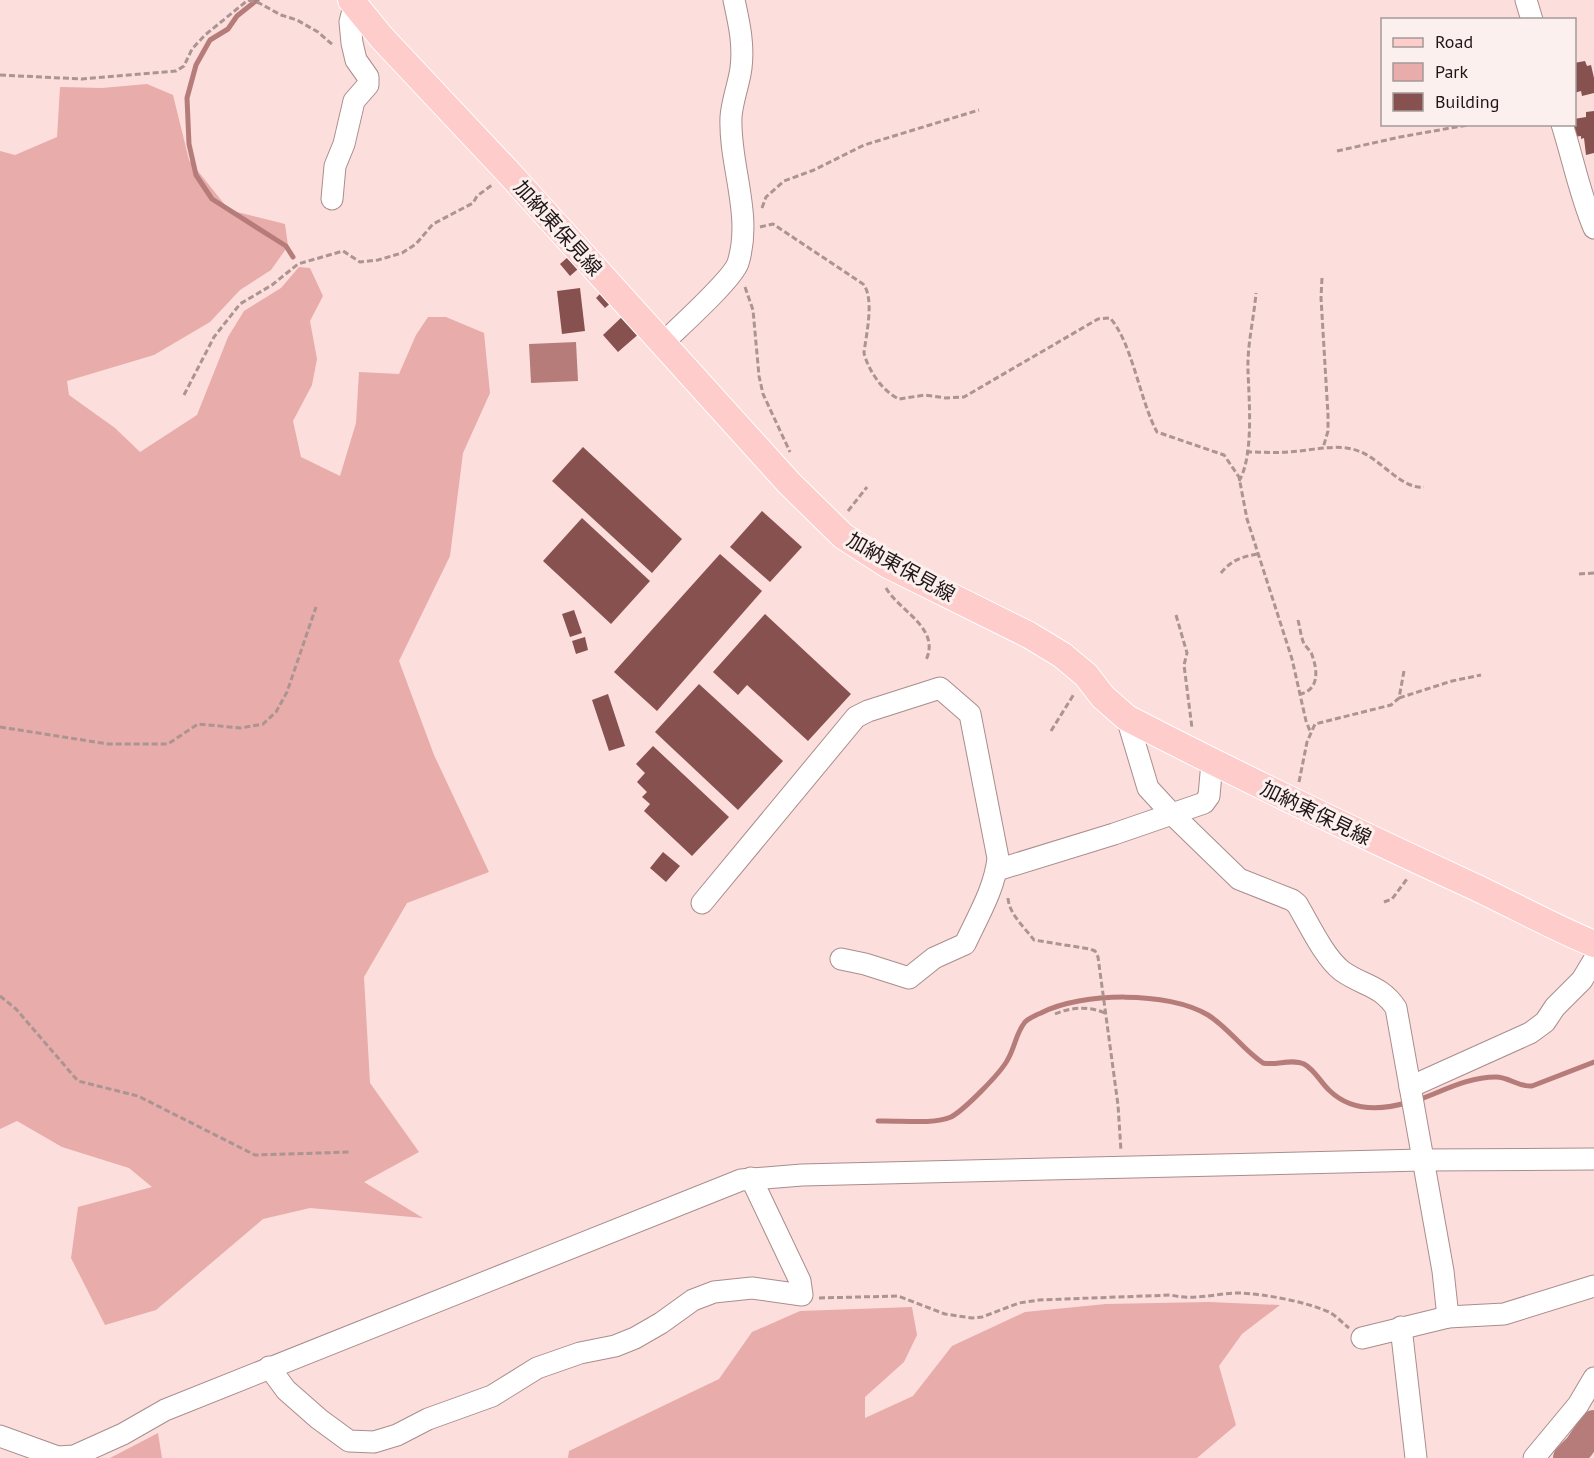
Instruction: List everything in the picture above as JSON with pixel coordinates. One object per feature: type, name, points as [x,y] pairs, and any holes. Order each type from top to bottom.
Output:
[{"type":"main road","name":"加納東保見線","points":[[352,3],[791,485],[843,536],[888,564],[1029,635],[1062,655],[1086,675],[1103,697],[1126,718],[1291,801],[1594,944]]},
{"type":"street","points":[[663,343],[724,282],[737,264],[752,229],[741,206],[732,142],[731,115],[741,68],[743,45],[734,0]]},
{"type":"street","points":[[1526,0],[1531,18]]},
{"type":"street","points":[[332,199],[335,166],[344,144],[354,102],[368,85],[368,77],[356,60],[350,22],[352,3]]},
{"type":"street","points":[[1563,126],[1585,207],[1594,228]]},
{"type":"street","points":[[702,903],[856,717],[867,711],[940,688],[970,714],[998,858],[1004,868]]},
{"type":"street","points":[[1126,718],[1148,788],[1172,814],[1239,879],[1297,904],[1335,964],[1344,972],[1384,993],[1396,1008],[1443,1271],[1448,1317]]},
{"type":"street","points":[[841,959],[909,978],[934,958],[965,944],[989,892],[1004,868],[1203,803],[1209,796],[1212,762]]},
{"type":"street","points":[[1410,1087],[1530,1033],[1545,1022],[1555,1007],[1582,980],[1594,960]]},
{"type":"street","points":[[0,1436],[58,1458],[74,1456],[123,1434],[165,1410],[751,1178],[1422,1160],[1594,1159]]},
{"type":"street","points":[[269,1368],[286,1390],[318,1419],[349,1441],[374,1442],[397,1435],[428,1419],[492,1396],[537,1368],[635,1338],[693,1300],[714,1292],[752,1288],[802,1295],[800,1281],[751,1178]]},
{"type":"street","points":[[1362,1338],[1448,1317],[1504,1314],[1594,1286]]},
{"type":"street","points":[[1401,1327],[1416,1458]]},
{"type":"street","points":[[1533,1458],[1578,1405],[1594,1378]]},
{"type":"path","points":[[0,75],[82,79],[176,71],[184,66],[192,49],[205,35],[248,0],[297,20],[318,32],[343,54],[356,60]]},
{"type":"path","points":[[752,229],[766,197],[784,181],[814,170],[864,146],[979,110]]},
{"type":"path","points":[[1337,151],[1462,126]]},
{"type":"path","points":[[184,395],[214,337],[240,304],[272,285],[298,264],[343,251],[360,262],[378,260],[402,253],[416,244],[433,224],[473,203],[477,196],[501,182],[508,172]]},
{"type":"path","points":[[752,229],[773,224],[868,289],[864,353],[866,361],[884,387],[900,399],[925,395],[946,398],[964,397],[1098,319],[1110,318],[1124,343],[1157,432],[1224,454],[1232,465],[1239,481],[1257,554],[1292,659],[1310,731]]},
{"type":"path","points":[[737,264],[753,310],[759,376],[763,394],[793,458],[795,479],[791,485]]},
{"type":"path","points":[[1322,278],[1328,415],[1328,431],[1323,448]]},
{"type":"path","points":[[1239,481],[1244,473],[1246,452],[1248,371],[1256,292]]},
{"type":"path","points":[[1246,452],[1288,452],[1336,447],[1362,452],[1409,485],[1424,487]]},
{"type":"path","points":[[832,526],[867,487]]},
{"type":"path","points":[[1221,573],[1228,563],[1257,554]]},
{"type":"path","points":[[888,564],[884,584],[889,593],[927,635],[930,652],[926,660]]},
{"type":"path","points":[[1579,574],[1594,573]]},
{"type":"path","points":[[0,727],[108,744],[168,744],[198,724],[241,728],[263,724],[276,712],[287,692],[316,607]]},
{"type":"path","points":[[1176,615],[1187,653],[1184,665],[1192,727],[1192,742],[1188,750]]},
{"type":"path","points":[[1298,620],[1304,642],[1312,655],[1317,678],[1311,689],[1300,694]]},
{"type":"path","points":[[1399,698],[1404,671]]},
{"type":"path","points":[[1051,731],[1086,675]]},
{"type":"path","points":[[1291,801],[1299,783],[1310,731],[1315,724],[1391,705],[1399,698],[1452,681],[1481,675]]},
{"type":"path","points":[[1384,902],[1392,899],[1406,881],[1416,860]]},
{"type":"path","points":[[1004,868],[1008,901],[1013,913],[1034,940],[1090,949],[1095,951],[1098,957],[1118,1106],[1122,1167]]},
{"type":"path","points":[[0,996],[16,1009],[78,1081],[138,1096],[255,1155],[351,1152]]},
{"type":"path","points":[[1055,1014],[1077,1008],[1096,1009],[1106,1013]]},
{"type":"path","points":[[802,1295],[823,1298],[898,1296],[936,1311],[972,1318],[982,1317],[1019,1303],[1039,1300],[1171,1295],[1199,1298],[1240,1293],[1288,1299],[1331,1314],[1362,1338]]},
{"type":"green space","points":[[147,84],[173,95],[189,160],[229,210],[285,224],[288,246],[271,270],[240,290],[210,322],[154,355],[67,381],[69,395],[115,428],[140,452],[197,415],[228,337],[244,311],[281,288],[299,267],[310,268],[323,296],[310,321],[317,359],[312,385],[293,421],[301,457],[340,476],[356,423],[359,372],[399,374],[416,335],[428,317],[446,317],[484,333],[490,393],[463,453],[450,556],[399,661],[434,755],[489,872],[407,903],[364,977],[370,1083],[419,1152],[364,1182],[423,1218],[310,1208],[263,1219],[156,1310],[105,1325],[71,1258],[78,1207],[152,1187],[129,1168],[62,1147],[17,1121],[0,1129],[0,151],[15,155],[57,137],[60,87],[102,88]]},
{"type":"green space","points":[[1209,1302],[1280,1305],[1242,1334],[1219,1366],[1236,1425],[1197,1458],[568,1458],[569,1451],[719,1379],[752,1332],[800,1311],[912,1307],[917,1335],[904,1362],[865,1397],[865,1418],[913,1396],[952,1346],[1025,1312],[1106,1304]]},
{"type":"green space","points":[[158,1433],[162,1458],[110,1458]]},
{"type":"shaded area","points":[[576,342],[578,381],[531,383],[529,344]]},
{"type":"building","points":[[1585,61],[1587,66],[1591,65],[1594,93],[1582,96],[1581,91],[1576,92],[1576,63]]},
{"type":"building","points":[[1594,111],[1594,153],[1586,155],[1584,138],[1573,137],[1571,126],[1576,126],[1576,119],[1586,117],[1586,112]]},
{"type":"building","points":[[568,257],[578,269],[570,276],[560,264]]},
{"type":"building","points":[[580,288],[585,331],[562,334],[557,291]]},
{"type":"building","points":[[605,289],[614,300],[605,308],[596,298]]},
{"type":"building","points":[[625,314],[641,332],[618,352],[603,335]]},
{"type":"building","points":[[583,447],[682,539],[652,573],[552,481]]},
{"type":"building","points":[[762,511],[802,547],[770,582],[730,547]]},
{"type":"building","points":[[582,518],[650,581],[611,624],[543,561]]},
{"type":"building","points":[[720,554],[762,591],[657,711],[614,672]]},
{"type":"building","points":[[574,610],[582,633],[570,637],[562,614]]},
{"type":"building","points":[[765,614],[851,694],[808,741],[747,685],[738,695],[713,672]]},
{"type":"building","points":[[585,637],[588,650],[576,654],[572,641]]},
{"type":"building","points":[[699,684],[783,761],[738,810],[655,732]]},
{"type":"building","points":[[608,694],[625,746],[609,751],[592,700]]},
{"type":"building","points":[[653,746],[729,817],[692,856],[644,811],[650,804],[642,797],[647,792],[637,782],[645,773],[636,764]]},
{"type":"building","points":[[663,852],[680,866],[666,882],[650,868]]},
{"type":"waterway","points":[[257,0],[237,16],[228,29],[210,40],[196,65],[187,98],[189,144],[196,175],[212,199],[286,246],[293,257]]},
{"type":"waterway","points":[[878,1121],[925,1122],[951,1117],[973,1099],[998,1073],[1010,1054],[1022,1026],[1028,1019],[1058,1006],[1079,1001],[1125,997],[1171,1002],[1191,1007],[1208,1015],[1263,1063],[1299,1062],[1304,1064],[1330,1091],[1348,1103],[1378,1108],[1409,1102]]},
{"type":"waterway","points":[[1418,1100],[1466,1082],[1486,1078],[1501,1077],[1522,1085],[1532,1086],[1594,1062]]},
{"type":"waterway","points":[[1568,1458],[1579,1447],[1594,1425]]}]
